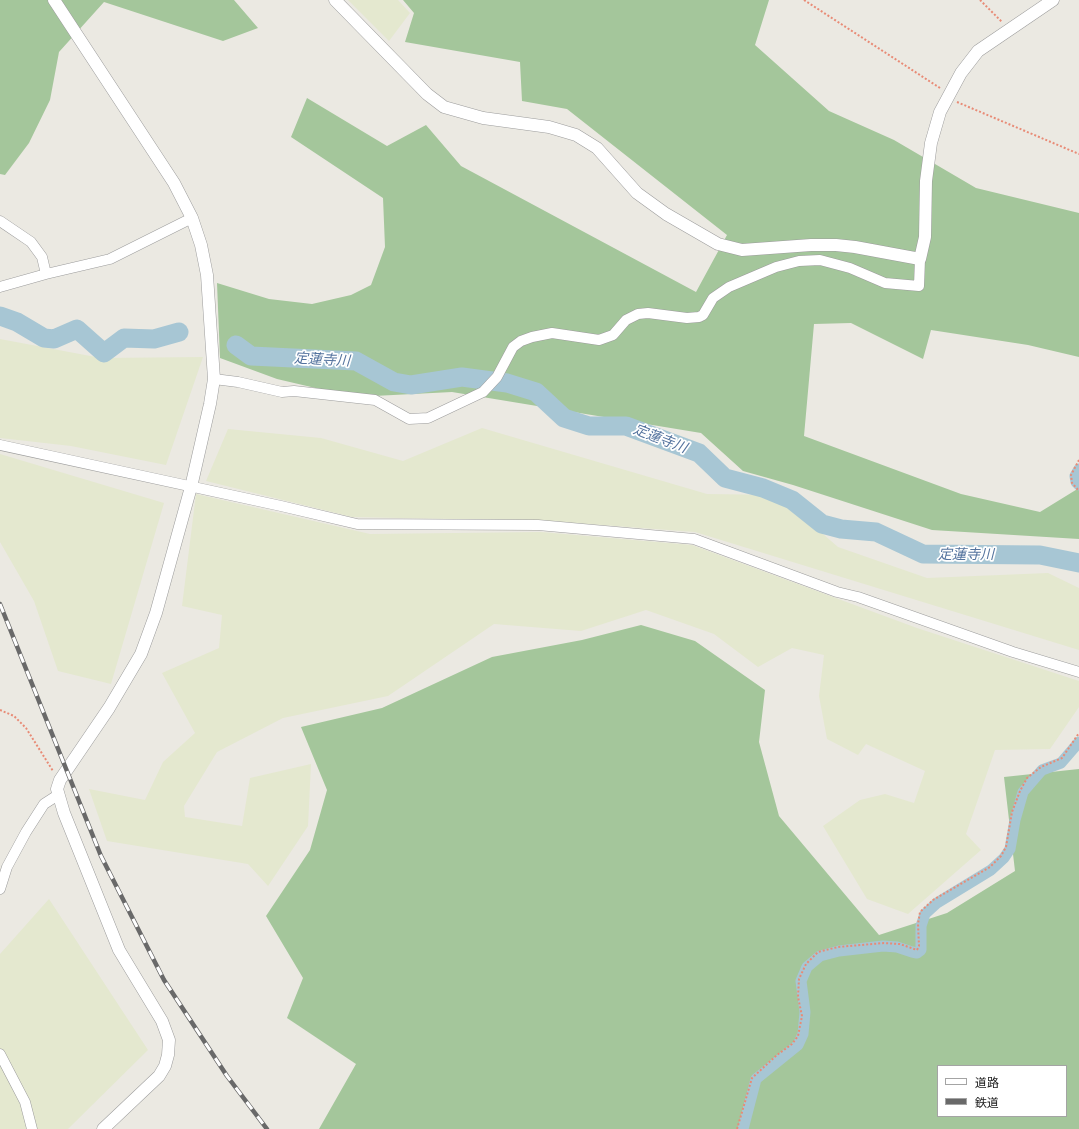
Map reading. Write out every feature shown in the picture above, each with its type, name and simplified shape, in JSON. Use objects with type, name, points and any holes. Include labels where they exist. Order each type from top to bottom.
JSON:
[{"type":"street","points":[[54,0],[171,177],[192,218],[207,276],[214,379],[192,487],[156,613],[141,654],[105,714],[60,780],[57,789],[120,950],[162,1022],[168,1040],[168,1055],[165,1066],[159,1076],[103,1129]]},
{"type":"street","points":[[335,0],[427,94],[444,107],[483,118],[549,127],[576,135],[597,148],[636,193],[666,214],[718,244],[742,250],[812,245],[836,245],[855,247],[920,260]]},
{"type":"street","points":[[214,379],[238,382],[282,392],[294,390],[376,400],[409,418],[428,418],[483,392],[497,377],[513,348],[521,341],[552,333],[598,340],[613,335],[626,320],[638,314],[648,313],[687,318],[699,317],[703,315],[717,295],[728,286],[776,267],[799,261],[820,260],[850,268],[886,283],[919,286],[920,260],[925,237],[926,180],[931,144],[940,112],[969,61],[978,52],[1053,0]]},
{"type":"street","points":[[0,287],[46,274],[110,259],[192,218]]},
{"type":"street","points":[[0,221],[31,242],[42,257],[46,274]]},
{"type":"street","points":[[0,445],[357,524],[538,525],[694,539],[837,592],[858,597],[1013,652],[1079,672]]},
{"type":"street","points":[[0,890],[7,867],[26,832],[44,804],[58,794]]},
{"type":"street","points":[[0,1054],[25,1102],[32,1129]]},
{"type":"path","points":[[804,0],[949,96],[1079,154]]},
{"type":"path","points":[[980,0],[1010,29]]},
{"type":"path","points":[[1079,460],[1071,475],[1072,483],[1079,491]]},
{"type":"path","points":[[0,710],[14,716],[26,728],[50,768],[60,780]]},
{"type":"path","points":[[737,1129],[752,1078],[777,1055],[792,1044],[798,1036],[802,1016],[798,997],[798,979],[806,964],[818,952],[838,947],[884,943],[900,944],[917,950],[919,946],[918,924],[920,912],[933,900],[990,867],[1001,856],[1006,847],[1012,812],[1024,784],[1028,778],[1041,767],[1062,758],[1079,733]]},
{"type":"green space","points":[[0,0],[234,0],[258,28],[223,41],[104,2],[59,52],[50,100],[29,143],[5,175],[0,174]]},
{"type":"green space","points":[[348,0],[398,0],[410,13],[389,41]]},
{"type":"green space","points":[[403,0],[769,0],[755,45],[829,111],[894,140],[976,188],[1079,213],[1079,357],[1028,345],[931,330],[923,359],[851,323],[814,324],[804,436],[961,494],[1040,512],[1079,488],[1079,539],[932,530],[793,485],[743,471],[701,433],[452,392],[354,397],[277,379],[220,358],[217,283],[269,299],[312,304],[351,295],[371,285],[385,247],[383,198],[291,137],[307,98],[387,146],[426,125],[461,166],[696,292],[727,235],[567,109],[522,101],[520,62],[405,42],[414,13]]},
{"type":"green space","points":[[0,339],[101,358],[203,357],[166,465],[71,446],[0,438]]},
{"type":"green space","points":[[482,428],[707,494],[778,495],[838,547],[927,578],[1048,573],[1079,588],[1079,650],[695,532],[548,521],[352,517],[206,481],[228,429],[321,438],[403,461]]},
{"type":"green space","points":[[0,454],[164,503],[111,684],[58,671],[34,601],[0,542]]},
{"type":"green space","points":[[196,494],[370,534],[541,532],[692,545],[917,628],[1079,681],[1079,707],[1050,749],[995,750],[966,834],[981,850],[908,914],[867,899],[823,826],[860,800],[885,794],[914,803],[925,771],[866,744],[858,755],[827,739],[819,696],[824,655],[792,648],[758,667],[714,634],[646,610],[581,631],[494,624],[388,696],[283,718],[217,752],[184,806],[185,817],[242,826],[250,778],[311,764],[308,826],[268,886],[248,864],[107,841],[89,789],[145,800],[163,762],[195,733],[162,673],[219,648],[222,615],[182,606]]},
{"type":"green space","points":[[641,625],[695,641],[765,690],[759,742],[779,816],[879,935],[947,913],[1015,871],[1004,777],[1079,769],[1079,1129],[319,1129],[356,1064],[287,1018],[303,978],[266,916],[310,850],[327,790],[301,727],[382,708],[492,657],[582,640]]},
{"type":"green space","points":[[49,899],[148,1050],[68,1129],[0,1129],[0,954]]},
{"type":"waterway","name":"定蓮寺川","points":[[0,316],[17,322],[44,338],[54,339],[77,329],[104,353],[124,338],[154,339],[179,332]]},
{"type":"waterway","name":"定蓮寺川","points":[[236,345],[251,356],[356,361],[394,382],[411,385],[462,377],[507,383],[536,392],[564,418],[589,426],[626,426],[699,453],[725,478],[763,488],[792,500],[822,524],[841,529],[876,532],[923,554],[1040,555],[1079,563]]},
{"type":"waterway","points":[[1079,469],[1075,476],[1076,482],[1079,485]]},
{"type":"waterway","points":[[743,1129],[756,1079],[798,1045],[803,1034],[805,1012],[801,981],[807,967],[820,956],[839,951],[883,946],[897,947],[917,953],[921,950],[921,926],[925,914],[937,903],[991,870],[1004,858],[1010,849],[1015,820],[1023,792],[1042,770],[1061,763],[1079,742]]},
{"type":"railway","points":[[0,604],[101,856],[164,980],[227,1076],[267,1129]]}]
